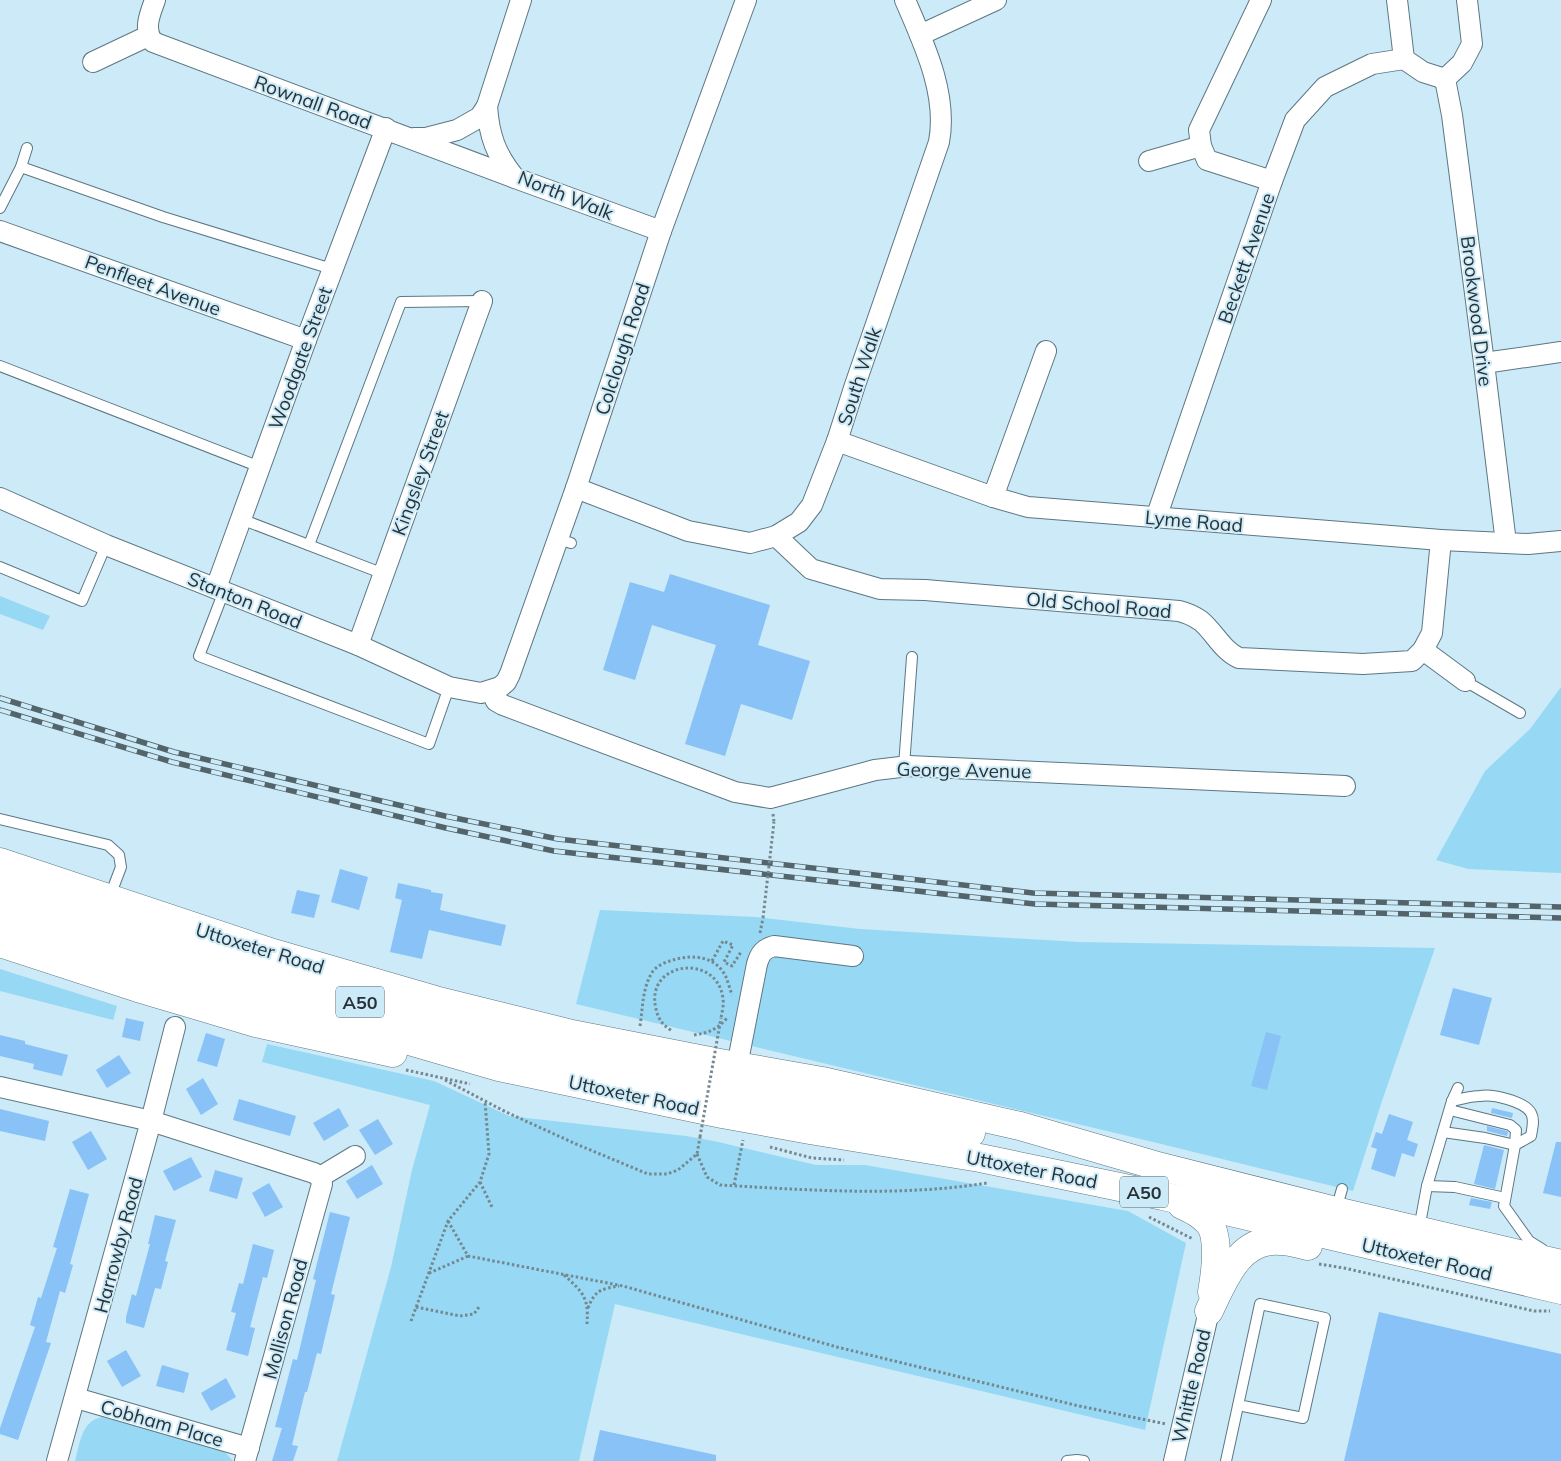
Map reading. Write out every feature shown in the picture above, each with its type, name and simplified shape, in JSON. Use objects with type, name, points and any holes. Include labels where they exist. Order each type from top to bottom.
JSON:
[{"type":"highway","name":"Uttoxeter Road","points":[[0,862],[108,900],[372,983],[572,1034],[822,1081],[1020,1126],[1154,1165],[1339,1200],[1419,1230],[1561,1264]]},
{"type":"highway","name":"A50","points":[[0,888],[287,982],[510,1046],[726,1090],[1154,1165]]},
{"type":"highway","name":"A50","points":[[0,916],[196,979],[499,1067]]},
{"type":"highway","points":[[0,943],[138,988],[256,1023],[358,1046],[444,1062],[499,1067]]},
{"type":"highway","name":"Uttoxeter Road","points":[[499,1067],[732,1116],[980,1158],[1163,1196],[1561,1290]]},
{"type":"highway","points":[[1163,1196],[1196,1212],[1210,1223],[1214,1234],[1216,1266],[1209,1311]]},
{"type":"highway","points":[[1209,1311],[1227,1273],[1243,1253],[1259,1244],[1280,1240],[1371,1260],[1533,1284]]},
{"type":"street","points":[[93,62],[148,36],[148,21],[155,0]]},
{"type":"street","name":"North Walk","points":[[410,138],[426,138],[457,130],[480,117],[487,106],[520,0]]},
{"type":"street","name":"Colclough Road","points":[[491,691],[506,682],[510,674],[564,541],[576,488],[661,231],[746,0]]},
{"type":"street","name":"South Walk","points":[[576,488],[688,531],[750,543],[776,536],[799,522],[812,505],[838,441],[855,385],[939,142],[942,125],[938,90],[920,35],[905,0]]},
{"type":"street","points":[[920,35],[996,0]]},
{"type":"street","points":[[1261,0],[1199,130],[1201,146],[1207,160],[1272,181]]},
{"type":"street","points":[[1397,0],[1404,59],[1423,72],[1445,79],[1462,63],[1472,44],[1467,0]]},
{"type":"street","name":"Rownall Road","points":[[148,36],[153,42],[515,178]]},
{"type":"street","name":"Beckett Avenue","points":[[1156,518],[1272,181],[1295,120],[1325,87],[1372,64],[1404,59]]},
{"type":"street","name":"Brookwood Drive","points":[[1445,79],[1452,115],[1506,544]]},
{"type":"street","name":"North Walk","points":[[487,106],[490,132],[504,164],[515,178],[661,231]]},
{"type":"street","name":"Woodgate Street","points":[[220,590],[241,519],[386,128]]},
{"type":"street","points":[[1149,161],[1201,146]]},
{"type":"street","name":"Penfleet Avenue","points":[[0,230],[306,340]]},
{"type":"street","name":"Kingsley Street","points":[[358,645],[482,301]]},
{"type":"street","points":[[993,497],[1046,351]]},
{"type":"street","points":[[1484,363],[1561,352]]},
{"type":"street","name":"Lyme Road","points":[[838,441],[993,497],[1028,507],[1441,540],[1506,544],[1561,541]]},
{"type":"street","name":"Stanton Road","points":[[0,498],[106,545],[358,645],[449,687],[481,693],[491,691]]},
{"type":"street","name":"Old School Road","points":[[776,536],[811,569],[880,589],[924,590],[1179,611],[1192,615],[1202,622],[1229,653],[1239,658],[1363,664],[1412,661],[1424,650]]},
{"type":"street","points":[[1441,540],[1432,633],[1424,650],[1465,681]]},
{"type":"street","name":"George Avenue","points":[[491,691],[496,701],[503,706],[750,796],[770,798],[875,770],[904,766],[1345,786]]},
{"type":"street","points":[[748,1068],[757,964],[760,954],[766,948],[774,946],[853,956]]},
{"type":"street","name":"Harrowby Road","points":[[57,1461],[76,1398],[175,1027]]},
{"type":"street","points":[[0,1087],[151,1121],[314,1173],[320,1177],[355,1156]]},
{"type":"street","name":"Mollison Road","points":[[247,1454],[322,1184],[320,1177]]},
{"type":"street","name":"Whittle Road","points":[[1174,1461],[1209,1311]]},
{"type":"street","name":"Cobham Place","points":[[76,1398],[247,1454]]},
{"type":"lane","points":[[0,208],[27,148]]},
{"type":"lane","points":[[20,167],[163,217],[332,270]]},
{"type":"lane","points":[[309,545],[401,302],[482,301]]},
{"type":"lane","points":[[0,366],[260,467]]},
{"type":"lane","points":[[241,519],[384,574]]},
{"type":"lane","points":[[0,567],[82,601],[106,545]]},
{"type":"lane","points":[[220,590],[199,656],[429,744],[449,687]]},
{"type":"lane","points":[[904,766],[912,657]]},
{"type":"lane","points":[[1465,681],[1520,713]]},
{"type":"lane","points":[[0,819],[108,845],[120,855],[121,866],[108,900]]},
{"type":"lane","points":[[1419,1230],[1427,1186],[1458,1088]]},
{"type":"lane","points":[[1443,1132],[1486,1138],[1516,1145],[1531,1136],[1534,1124],[1532,1113],[1524,1106],[1502,1097],[1481,1095],[1451,1106]]},
{"type":"lane","points":[[1451,1106],[1510,1124],[1516,1130],[1516,1145],[1504,1206],[1529,1242],[1561,1258]]},
{"type":"lane","points":[[1427,1186],[1455,1187],[1505,1198]]},
{"type":"lane","points":[[1226,1461],[1238,1405],[1260,1304],[1325,1318],[1303,1418],[1238,1405]]},
{"type":"lane","points":[[1067,1461],[1084,1461]]},
{"type":"path","points":[[763,918],[774,822]]},
{"type":"path","points":[[712,960],[723,941],[733,945],[724,962],[732,966],[740,952]]},
{"type":"path","points":[[635,1046],[644,990],[654,971],[668,961],[690,956],[712,960],[725,975],[732,996],[732,1002]]},
{"type":"path","points":[[676,1032],[664,1026],[658,1016],[654,996],[662,978],[671,971],[692,968],[713,977],[720,988],[723,1000],[697,1154],[707,1177],[720,1185],[865,1192],[960,1187],[995,1181]]},
{"type":"path","points":[[685,1034],[694,1035],[717,1028],[729,1014]]},
{"type":"path","points":[[440,1078],[506,1112],[648,1174],[666,1174],[678,1170],[697,1154]]},
{"type":"path","points":[[411,1321],[448,1220],[480,1182],[489,1154],[485,1100]]},
{"type":"path","points":[[734,1186],[743,1137]]},
{"type":"path","points":[[480,1182],[492,1207]]},
{"type":"path","points":[[448,1220],[468,1256]]},
{"type":"path","points":[[429,1273],[468,1256],[623,1286],[837,1347],[1079,1406],[1181,1427]]},
{"type":"path","points":[[564,1275],[581,1291],[588,1308]]},
{"type":"path","points":[[587,1324],[588,1308],[592,1297],[601,1290],[623,1286]]},
{"type":"path","points":[[416,1307],[460,1316],[474,1314],[479,1307]]},
{"type":"shaded area","points":[[0,596],[50,616],[43,630],[0,614]]},
{"type":"shaded area","points":[[1561,687],[1561,873],[1468,869],[1436,860],[1485,771],[1530,729]]},
{"type":"shaded area","points":[[600,910],[756,917],[860,929],[1079,942],[1435,948],[1353,1191],[576,1004]]},
{"type":"shaded area","points":[[0,969],[117,1006],[113,1020],[0,991]]},
{"type":"shaded area","points":[[267,1044],[434,1081],[509,1116],[686,1136],[816,1165],[865,1165],[1128,1211],[1186,1243],[1145,1430],[615,1304],[579,1461],[337,1461],[391,1267],[412,1170],[430,1105],[262,1062]]},
{"type":"shaded area","points":[[102,1417],[223,1450],[233,1461],[75,1461],[82,1434],[90,1423]]},
{"type":"building","points":[[670,574],[770,605],[758,645],[810,661],[792,720],[741,704],[725,756],[685,744],[716,645],[652,625],[635,680],[603,670],[630,582],[664,592]]},
{"type":"building","points":[[340,869],[368,877],[359,910],[331,902]]},
{"type":"building","points":[[398,883],[443,894],[440,910],[506,925],[501,946],[429,930],[422,959],[390,952],[402,900],[395,898]]},
{"type":"building","points":[[297,890],[320,895],[314,918],[291,913]]},
{"type":"building","points":[[1453,988],[1492,998],[1479,1045],[1440,1035]]},
{"type":"building","points":[[126,1018],[144,1022],[140,1041],[122,1037]]},
{"type":"building","points":[[1266,1032],[1281,1036],[1267,1090],[1251,1086]]},
{"type":"building","points":[[206,1033],[225,1039],[217,1067],[197,1061]]},
{"type":"building","points":[[0,1035],[25,1041],[25,1044],[68,1055],[62,1076],[33,1069],[34,1064],[0,1056]]},
{"type":"building","points":[[119,1055],[131,1073],[107,1088],[96,1070]]},
{"type":"building","points":[[203,1078],[218,1104],[201,1115],[186,1089]]},
{"type":"building","points":[[239,1099],[296,1116],[290,1136],[233,1120]]},
{"type":"building","points":[[339,1108],[349,1126],[324,1141],[313,1123]]},
{"type":"building","points":[[1492,1108],[1513,1113],[1512,1118],[1491,1113]]},
{"type":"building","points":[[0,1109],[49,1121],[45,1141],[0,1131]]},
{"type":"building","points":[[1389,1114],[1413,1122],[1407,1140],[1418,1144],[1414,1157],[1402,1153],[1395,1177],[1371,1169],[1377,1149],[1371,1147],[1376,1132],[1382,1134]]},
{"type":"building","points":[[378,1119],[393,1144],[375,1155],[359,1130]]},
{"type":"building","points":[[1487,1126],[1507,1131],[1507,1136],[1487,1131]]},
{"type":"building","points":[[91,1131],[107,1159],[88,1170],[72,1142]]},
{"type":"building","points":[[1556,1142],[1561,1142],[1561,1197],[1543,1193]]},
{"type":"building","points":[[1484,1145],[1504,1150],[1495,1189],[1474,1184]]},
{"type":"building","points":[[191,1157],[202,1177],[174,1191],[163,1171]]},
{"type":"building","points":[[372,1165],[383,1184],[357,1199],[346,1181]]},
{"type":"building","points":[[215,1170],[243,1178],[237,1199],[209,1191]]},
{"type":"building","points":[[269,1183],[283,1207],[265,1217],[252,1193]]},
{"type":"building","points":[[70,1189],[89,1194],[70,1264],[73,1265],[65,1293],[60,1291],[46,1342],[51,1343],[18,1440],[0,1434],[0,1428],[35,1327],[30,1325],[38,1297],[41,1298],[57,1248],[53,1247]]},
{"type":"building","points":[[1471,1198],[1492,1202],[1490,1209],[1469,1205]]},
{"type":"building","points":[[330,1212],[350,1217],[331,1294],[335,1295],[321,1354],[317,1353],[307,1392],[305,1392],[292,1445],[298,1446],[293,1461],[272,1461],[282,1428],[275,1427],[293,1359],[297,1360],[316,1280],[313,1279]]},
{"type":"building","points":[[155,1215],[176,1220],[165,1261],[168,1262],[161,1289],[155,1288],[144,1328],[126,1323],[126,1317],[132,1294],[136,1296],[150,1244],[148,1244]]},
{"type":"building","points":[[253,1244],[274,1250],[267,1278],[263,1277],[250,1327],[255,1328],[248,1356],[226,1350],[236,1313],[231,1312],[239,1283],[243,1284]]},
{"type":"building","points":[[1379,1312],[1561,1354],[1561,1461],[1344,1461]]},
{"type":"building","points":[[126,1350],[141,1376],[122,1387],[107,1361]]},
{"type":"building","points":[[162,1365],[189,1373],[184,1393],[156,1386]]},
{"type":"building","points":[[226,1378],[236,1397],[211,1411],[201,1393]]},
{"type":"building","points":[[600,1430],[716,1455],[716,1461],[593,1461]]},
{"type":"railway","points":[[0,698],[174,752],[445,816],[558,839],[1033,893],[1561,907]]},
{"type":"railway","points":[[0,710],[172,762],[446,828],[554,851],[1035,904],[1561,918]]}]
